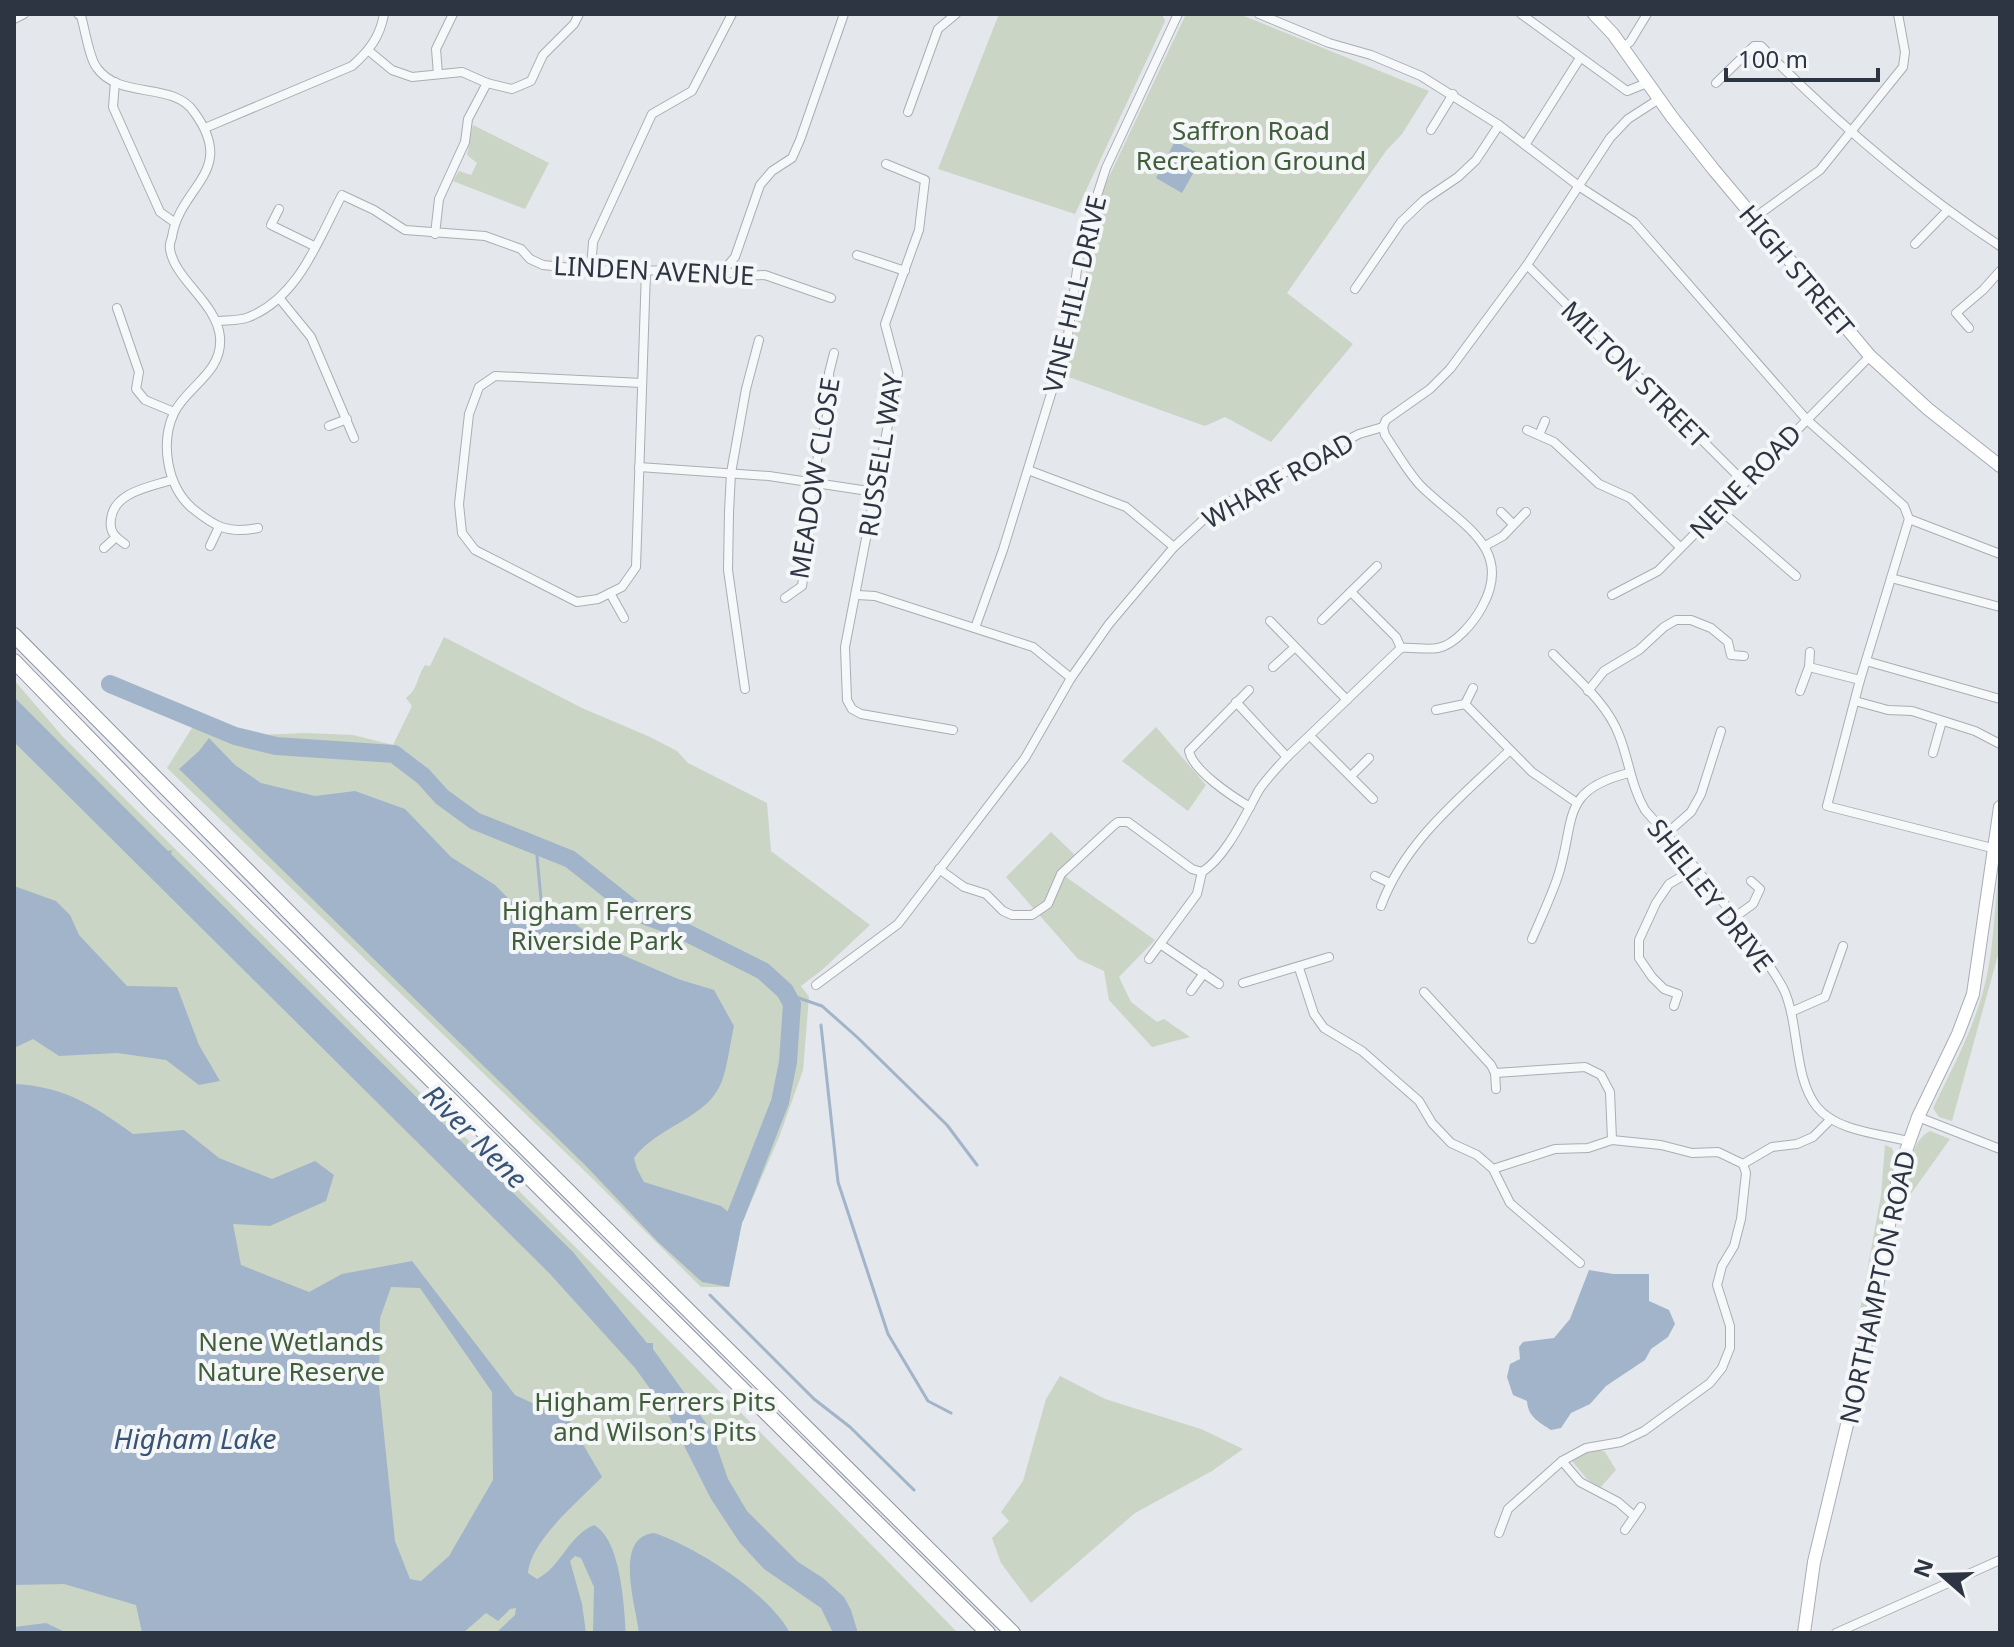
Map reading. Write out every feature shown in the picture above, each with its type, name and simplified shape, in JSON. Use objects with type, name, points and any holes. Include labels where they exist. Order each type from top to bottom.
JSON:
[{"type":"highway","points":[[14,635],[1013,1633]]},
{"type":"highway","points":[[14,661],[154,805],[988,1633]]},
{"type":"main road","name":"HIGH STREET","points":[[1594,14],[1623,47],[1659,99],[1754,218],[1870,356],[1928,409],[2000,466]]},
{"type":"main road","name":"NORTHAMPTON ROAD","points":[[1804,1633],[1814,1562],[1863,1358],[1900,1168],[1918,1117],[1958,1034],[1973,994],[2000,807]]},
{"type":"street","points":[[14,19],[24,14]]},
{"type":"street","points":[[78,14],[96,68],[128,88],[175,98],[192,108],[205,128],[210,147],[209,171],[196,191],[184,202],[174,222],[170,249],[182,273],[218,321],[221,342],[216,362],[174,412],[168,461],[171,480],[187,503],[219,527],[239,532],[258,528]]},
{"type":"street","points":[[205,128],[352,66],[369,51],[379,34],[384,14]]},
{"type":"street","points":[[438,74],[436,49],[453,14]]},
{"type":"street","points":[[369,51],[392,70],[412,77],[462,72],[512,89],[531,81],[543,55],[574,24],[579,14]]},
{"type":"street","points":[[591,270],[593,242],[652,114],[692,91],[732,14]]},
{"type":"street","points":[[723,271],[735,257],[760,185],[772,171],[792,158],[844,14]]},
{"type":"street","points":[[908,112],[938,29],[956,14]]},
{"type":"street","name":"VINE HILL DRIVE","points":[[975,628],[1067,342],[1080,248],[1099,187],[1178,14]]},
{"type":"street","points":[[1259,14],[1329,43],[1411,71],[1453,94],[1580,187],[1634,222],[1806,419],[1904,506],[1909,519],[1860,680],[1827,806],[1992,848]]},
{"type":"street","points":[[1521,14],[1627,91],[1647,83]]},
{"type":"street","points":[[1623,47],[1630,42],[1647,14]]},
{"type":"street","points":[[1754,218],[1820,170],[1903,67],[1905,52],[1898,14]]},
{"type":"street","points":[[1716,83],[1754,46],[1761,46],[1851,133],[1947,211],[2000,246]]},
{"type":"street","points":[[1525,145],[1580,58]]},
{"type":"street","points":[[115,82],[113,107],[160,212],[174,222]]},
{"type":"street","points":[[435,234],[439,199],[465,142],[468,119],[487,83]]},
{"type":"street","points":[[1431,130],[1453,94]]},
{"type":"street","name":"WHARF ROAD","points":[[816,985],[898,924],[1025,758],[1071,678],[1109,624],[1174,547],[1215,509],[1359,434],[1383,427],[1386,420],[1430,389],[1450,369],[1527,265],[1619,128],[1659,99]]},
{"type":"street","points":[[1355,289],[1401,222],[1476,160],[1499,125]]},
{"type":"street","name":"RUSSELL WAY","points":[[886,164],[925,180],[919,230],[885,324],[898,373],[845,647],[847,700],[852,709],[861,714],[953,730]]},
{"type":"street","name":"LINDEN AVENUE","points":[[218,321],[247,318],[280,299],[299,275],[342,195],[374,210],[405,230],[485,236],[521,249],[530,259],[543,265],[591,270],[723,271],[742,276],[765,275],[831,298]]},
{"type":"street","points":[[279,209],[271,225],[314,246]]},
{"type":"street","points":[[1915,244],[1947,211]]},
{"type":"street","points":[[857,255],[905,271]]},
{"type":"street","name":"MILTON STREET","points":[[1527,265],[1744,482]]},
{"type":"street","points":[[642,383],[495,376],[479,387],[469,414],[459,504],[462,533],[475,550],[577,602],[598,599],[622,587],[636,567],[646,271]]},
{"type":"street","points":[[1969,328],[1956,313],[2000,271]]},
{"type":"street","points":[[280,299],[311,337],[354,438]]},
{"type":"street","points":[[117,308],[139,372],[136,389],[145,400],[174,412]]},
{"type":"street","points":[[745,689],[728,570],[731,473],[746,389],[759,340]]},
{"type":"street","name":"MEADOW CLOSE","points":[[785,598],[802,586],[812,483],[830,402],[829,373],[834,353]]},
{"type":"street","name":"NENE ROAD","points":[[1612,595],[1658,571],[1870,356]]},
{"type":"street","points":[[329,426],[347,419]]},
{"type":"street","points":[[1539,435],[1545,421]]},
{"type":"street","points":[[1149,959],[1197,894],[1202,872],[1214,861],[1269,775],[1401,648],[1444,646],[1477,616],[1488,596],[1491,563],[1485,546],[1474,531],[1419,484],[1385,435],[1383,427]]},
{"type":"street","points":[[1527,430],[1554,442],[1599,484],[1630,498],[1680,547]]},
{"type":"street","points":[[639,467],[731,473],[875,492]]},
{"type":"street","points":[[1028,470],[1126,507],[1174,547]]},
{"type":"street","points":[[125,544],[110,528],[112,511],[124,497],[171,480]]},
{"type":"street","points":[[1719,509],[1796,576]]},
{"type":"street","points":[[1501,512],[1513,524]]},
{"type":"street","points":[[1485,546],[1503,536],[1526,512]]},
{"type":"street","points":[[1909,519],[2000,554]]},
{"type":"street","points":[[210,546],[219,527]]},
{"type":"street","points":[[104,548],[116,537]]},
{"type":"street","points":[[1322,620],[1377,566]]},
{"type":"street","points":[[1891,578],[2000,607]]},
{"type":"street","points":[[1351,592],[1396,637],[1401,648]]},
{"type":"street","points":[[610,593],[624,618]]},
{"type":"street","points":[[857,595],[875,596],[1033,647],[1071,678]]},
{"type":"street","points":[[1488,596],[1499,601]]},
{"type":"street","points":[[1588,691],[1604,671],[1639,650],[1676,620],[1691,620],[1711,628],[1728,642],[1731,655],[1744,656]]},
{"type":"street","points":[[1270,621],[1347,700]]},
{"type":"street","points":[[1273,667],[1294,648]]},
{"type":"street","points":[[1800,691],[1809,667],[1810,652]]},
{"type":"street","name":"SHELLEY DRIVE","points":[[1553,654],[1615,725],[1636,795],[1645,810],[1735,917],[1784,990],[1806,1087],[1817,1107],[1831,1119]]},
{"type":"street","points":[[1866,661],[2000,699]]},
{"type":"street","points":[[1809,667],[1860,680]]},
{"type":"street","points":[[1465,704],[1473,688]]},
{"type":"street","points":[[1249,690],[1192,746],[1189,756],[1216,783],[1250,807]]},
{"type":"street","points":[[1855,701],[1888,710],[1912,711],[1975,731],[2000,744]]},
{"type":"street","points":[[1236,702],[1287,757]]},
{"type":"street","points":[[1436,710],[1465,704]]},
{"type":"street","points":[[1465,704],[1532,772],[1577,803]]},
{"type":"street","points":[[1933,753],[1942,721]]},
{"type":"street","points":[[1666,834],[1691,812],[1696,803],[1721,731]]},
{"type":"street","points":[[1310,736],[1373,799]]},
{"type":"street","points":[[1381,906],[1390,883],[1408,855],[1437,820],[1509,751]]},
{"type":"street","points":[[1351,776],[1369,758]]},
{"type":"street","points":[[1532,939],[1559,872],[1569,819],[1577,803],[1588,790],[1602,781],[1629,773]]},
{"type":"street","points":[[939,869],[964,887],[986,894],[1003,911],[1012,915],[1032,915],[1048,904],[1061,874],[1114,825],[1123,821],[1192,869],[1202,872]]},
{"type":"street","points":[[1674,1006],[1678,994],[1664,989],[1652,977],[1639,958],[1639,940],[1656,903],[1669,884],[1696,868]]},
{"type":"street","points":[[1375,876],[1390,883]]},
{"type":"street","points":[[1735,917],[1753,904],[1760,889],[1751,881]]},
{"type":"street","points":[[1160,944],[1219,984]]},
{"type":"street","points":[[1791,1012],[1825,997],[1843,946]]},
{"type":"street","points":[[1243,983],[1329,957]]},
{"type":"street","points":[[1299,968],[1314,1014],[1324,1028],[1362,1051],[1419,1101],[1432,1123],[1451,1143],[1477,1155],[1493,1169],[1510,1203],[1580,1263]]},
{"type":"street","points":[[1191,991],[1204,973]]},
{"type":"street","points":[[1424,992],[1491,1065],[1496,1089]]},
{"type":"street","points":[[1495,1073],[1585,1067],[1601,1075],[1610,1092],[1612,1140]]},
{"type":"street","points":[[1918,1117],[2000,1149]]},
{"type":"street","points":[[1743,1164],[1772,1147],[1797,1144],[1813,1137],[1831,1119],[1860,1130],[1908,1141]]},
{"type":"street","points":[[1493,1169],[1555,1149],[1588,1148],[1612,1140],[1661,1145],[1692,1153],[1718,1152],[1743,1164],[1746,1173],[1741,1219],[1734,1246],[1722,1266],[1717,1285],[1730,1326],[1730,1348],[1722,1368],[1710,1383],[1644,1431],[1621,1442],[1586,1448],[1562,1461],[1508,1509],[1499,1533]]},
{"type":"street","points":[[1562,1461],[1580,1482],[1618,1502],[1633,1515]]},
{"type":"street","points":[[1625,1530],[1641,1507]]},
{"type":"street","points":[[1836,1633],[2000,1560]]},
{"type":"green space","points":[[999,14],[1162,14],[1165,21],[1075,214],[938,169]]},
{"type":"green space","name":"Saffron Road Recreation Ground","points":[[1186,14],[1239,14],[1429,91],[1402,134],[1386,151],[1287,293],[1353,344],[1271,442],[1225,417],[1205,426],[1066,376],[1100,196]]},
{"type":"green space","points":[[473,125],[549,163],[525,209],[453,181],[459,171],[471,175],[477,163],[467,155]]},
{"type":"green space","name":"Higham Ferrers Riverside Park","points":[[444,637],[582,708],[650,737],[677,751],[688,763],[767,803],[771,851],[870,925],[801,986],[809,997],[803,1070],[780,1135],[742,1223],[729,1287],[701,1287],[167,768],[197,720],[235,736],[304,733],[353,735],[393,745],[412,706],[406,698],[425,665],[430,666]]},
{"type":"green space","name":"Nene Wetlands Nature Reserve","points":[[14,680],[63,737],[958,1633],[14,1633]]},
{"type":"green space","points":[[1156,727],[1206,785],[1188,811],[1122,761]]},
{"type":"green space","points":[[1051,832],[1074,854],[1066,877],[1155,940],[1119,977],[1131,1002],[1157,1022],[1164,1019],[1190,1037],[1152,1047],[1109,1000],[1104,971],[1078,959],[1006,877]]},
{"type":"green space","points":[[2000,860],[2000,948],[1952,1121],[1939,1117],[1933,1108],[1966,1038],[1982,995],[1992,945]]},
{"type":"green space","points":[[1930,1131],[1950,1139],[1905,1202],[1913,1152]]},
{"type":"green space","points":[[1885,1145],[1892,1148],[1896,1161],[1866,1318],[1859,1316],[1881,1195]]},
{"type":"green space","points":[[1060,1376],[1105,1399],[1201,1429],[1243,1449],[1212,1471],[1135,1513],[1031,1603],[1001,1563],[992,1538],[1009,1521],[1001,1512],[1023,1481],[1046,1399]]},
{"type":"green space","points":[[1597,1449],[1605,1452],[1616,1470],[1600,1488],[1587,1479],[1572,1461],[1585,1451]]},
{"type":"water","points":[[1175,141],[1203,156],[1182,193],[1156,178]]},
{"type":"water","points":[[14,697],[168,851],[172,850],[171,854],[573,1252],[647,1343],[653,1343],[653,1349],[711,1430],[728,1479],[747,1511],[798,1562],[823,1578],[844,1597],[858,1633],[833,1633],[821,1608],[764,1569],[740,1543],[711,1499],[667,1412],[635,1368],[550,1274],[14,742]]},
{"type":"water","points":[[209,738],[235,765],[261,783],[315,796],[355,791],[405,809],[451,857],[495,885],[531,921],[543,921],[553,908],[611,950],[678,979],[714,990],[734,1026],[722,1081],[706,1104],[656,1137],[634,1158],[644,1182],[721,1206],[742,1223],[729,1287],[702,1282],[658,1242],[586,1166],[179,769]]},
{"type":"water","points":[[14,886],[56,901],[70,915],[79,935],[127,986],[177,987],[199,1045],[220,1081],[199,1085],[166,1060],[117,1053],[59,1056],[33,1039],[14,1048]]},
{"type":"water","name":"Higham Lake","points":[[14,1084],[48,1089],[78,1099],[133,1134],[184,1130],[219,1158],[272,1179],[315,1161],[334,1175],[326,1201],[270,1226],[233,1224],[241,1265],[309,1292],[342,1274],[412,1261],[515,1395],[569,1420],[602,1477],[546,1535],[537,1548],[528,1573],[537,1579],[546,1573],[578,1536],[594,1525],[610,1544],[615,1558],[626,1633],[593,1633],[594,1587],[581,1558],[575,1556],[570,1561],[586,1633],[496,1633],[515,1615],[516,1608],[510,1609],[498,1621],[486,1613],[463,1633],[142,1633],[136,1605],[64,1584],[14,1585]],"holes":[[[391,1287],[420,1288],[492,1392],[493,1480],[449,1556],[421,1581],[410,1579],[395,1541],[379,1386],[380,1318]]]},
{"type":"water","points":[[1589,1270],[1649,1274],[1649,1301],[1669,1310],[1675,1324],[1668,1337],[1651,1349],[1645,1360],[1606,1386],[1590,1404],[1571,1413],[1561,1428],[1551,1430],[1532,1415],[1527,1401],[1513,1395],[1507,1377],[1510,1364],[1520,1359],[1519,1347],[1523,1342],[1554,1338],[1570,1319]]},
{"type":"water","points":[[654,1533],[690,1549],[730,1573],[766,1603],[790,1633],[639,1633],[630,1559],[641,1537]]},
{"type":"water","points":[[46,1623],[67,1633],[14,1633],[14,1627]]},
{"type":"waterway","points":[[110,684],[235,736],[276,746],[394,754],[423,776],[442,797],[475,821],[570,859],[638,913],[673,926],[763,971],[785,991],[792,1004],[788,1062],[780,1102],[735,1217]]},
{"type":"waterway","points":[[536,845],[543,921]]},
{"type":"waterway","points":[[787,994],[822,1006],[857,1037],[947,1125],[977,1165]]},
{"type":"waterway","points":[[821,1025],[838,1182],[888,1334],[928,1401],[951,1413]]},
{"type":"waterway","points":[[710,1295],[814,1399],[850,1427],[914,1490]]},
{"type":"water label","name":"River Nene","points":[[476,1136]]},
{"type":"park label","name":"Higham Ferrers Pits and Wilson's Pits","points":[[655,1416]]}]
